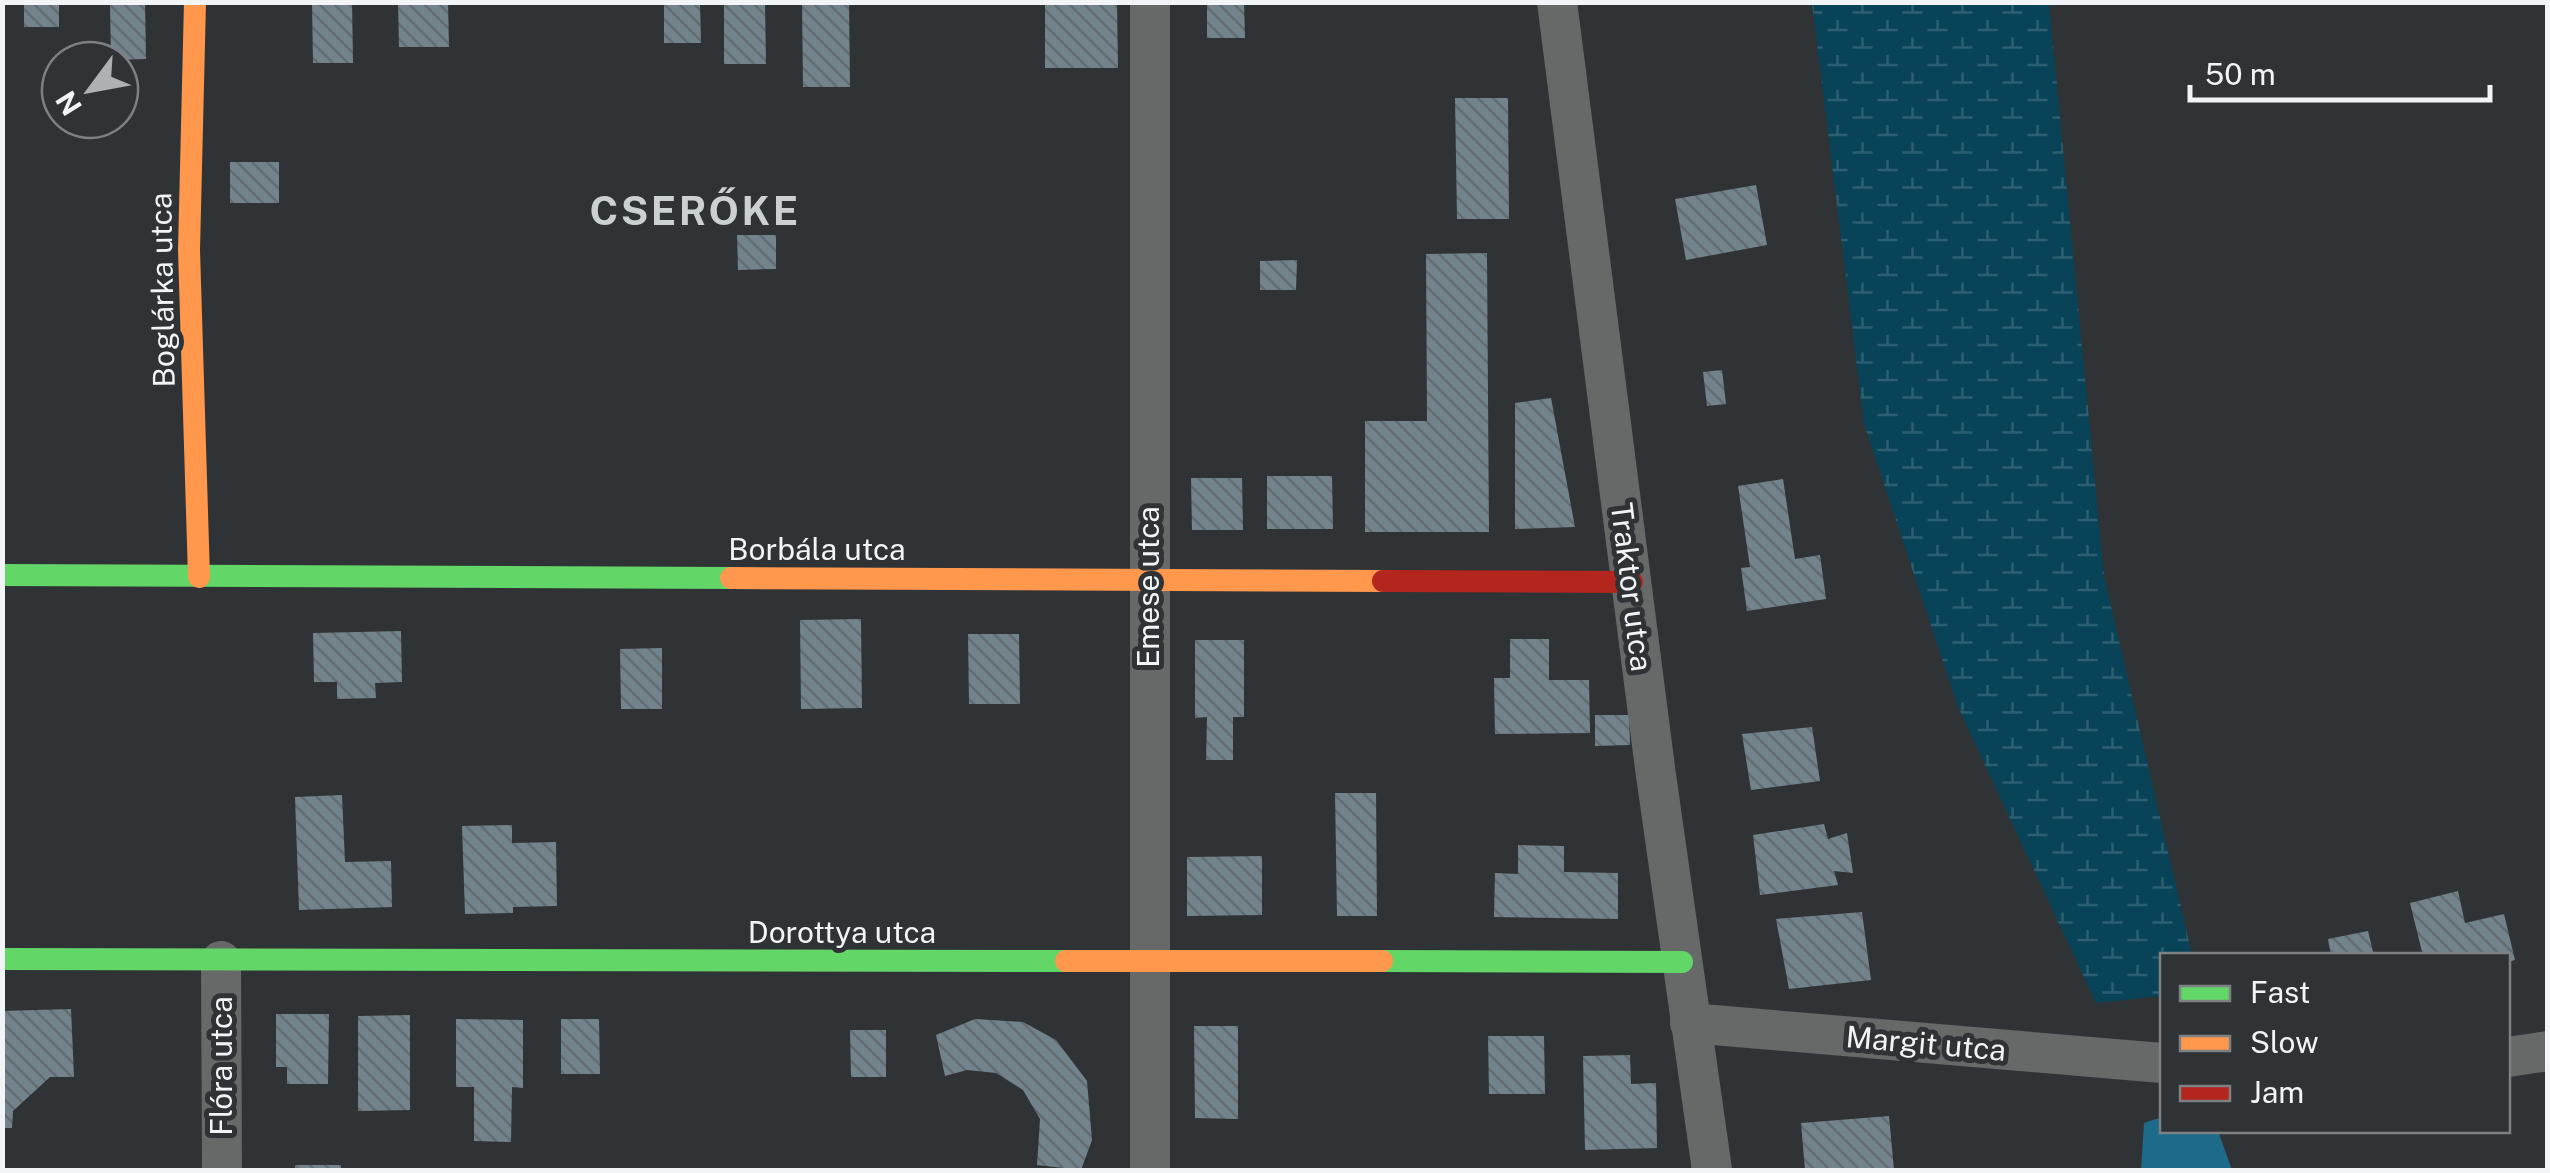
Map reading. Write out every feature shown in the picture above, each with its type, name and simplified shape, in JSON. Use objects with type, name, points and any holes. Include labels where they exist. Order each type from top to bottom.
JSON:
[{"type":"street","name":"Boglárka utca","points":[[195,2],[189,250],[199,577]]},
{"type":"street","name":"Emese utca","points":[[1150,2],[1150,1170]]},
{"type":"street","name":"Traktor utca","points":[[1557,2],[1712,1170]]},
{"type":"street","name":"Borbála utca","points":[[2,576],[1632,582]]},
{"type":"street","name":"Dorottya utca","points":[[2,959],[1682,962]]},
{"type":"street","name":"Flóra utca","points":[[220,961],[222,1170]]},
{"type":"street","name":"Margit utca","points":[[1690,1023],[2160,1063]]},
{"type":"street","points":[[2510,1057],[2548,1052]]},
{"type":"green space","points":[[1812,3],[2049,3],[2104,576],[2192,953],[2160,953],[2160,996],[2096,1003],[1958,707],[1864,424]]},
{"type":"shaded area","points":[[2160,1118],[2160,1133],[2219,1133],[2232,1170],[2141,1170],[2144,1123]]},
{"type":"building","points":[[24,2],[59,2],[59,27],[24,27]]},
{"type":"building","points":[[110,2],[145,2],[146,59],[140,59],[140,40],[111,40]]},
{"type":"building","points":[[312,2],[352,2],[353,63],[313,63]]},
{"type":"building","points":[[398,2],[448,2],[449,47],[399,47]]},
{"type":"building","points":[[664,2],[700,2],[701,43],[664,43]]},
{"type":"building","points":[[724,2],[765,2],[766,64],[724,64]]},
{"type":"building","points":[[802,2],[849,2],[850,87],[803,87]]},
{"type":"building","points":[[1045,2],[1117,2],[1118,68],[1045,68]]},
{"type":"building","points":[[1207,2],[1244,2],[1245,38],[1207,38]]},
{"type":"building","points":[[1455,98],[1508,98],[1509,219],[1457,219]]},
{"type":"building","points":[[230,162],[279,162],[279,203],[230,203]]},
{"type":"building","points":[[1756,185],[1767,245],[1686,260],[1675,199]]},
{"type":"building","points":[[737,235],[776,235],[776,269],[738,270]]},
{"type":"building","points":[[1487,253],[1489,532],[1365,532],[1365,421],[1427,421],[1426,254]]},
{"type":"building","points":[[1297,260],[1296,290],[1260,290],[1260,261]]},
{"type":"building","points":[[1722,370],[1726,404],[1707,406],[1703,372]]},
{"type":"building","points":[[1551,398],[1575,527],[1515,529],[1515,403]]},
{"type":"building","points":[[1267,476],[1332,476],[1333,529],[1267,529]]},
{"type":"building","points":[[1191,478],[1242,478],[1243,530],[1192,530]]},
{"type":"building","points":[[1783,479],[1795,559],[1820,555],[1826,599],[1747,611],[1741,568],[1750,567],[1738,486]]},
{"type":"building","points":[[861,619],[862,708],[801,709],[800,620]]},
{"type":"building","points":[[401,631],[402,682],[375,683],[376,698],[337,699],[337,682],[314,682],[313,633]]},
{"type":"building","points":[[968,634],[1019,634],[1020,704],[969,704]]},
{"type":"building","points":[[1510,639],[1549,639],[1549,680],[1589,680],[1590,733],[1495,734],[1494,678],[1510,678]]},
{"type":"building","points":[[1195,640],[1244,640],[1244,717],[1233,717],[1233,760],[1206,760],[1207,717],[1195,718]]},
{"type":"building","points":[[662,648],[662,709],[621,709],[620,649]]},
{"type":"building","points":[[1595,715],[1629,715],[1630,745],[1595,746]]},
{"type":"building","points":[[1812,727],[1820,781],[1751,790],[1742,734]]},
{"type":"building","points":[[1335,793],[1376,793],[1377,916],[1337,916]]},
{"type":"building","points":[[342,795],[345,862],[391,861],[392,907],[299,910],[295,797]]},
{"type":"building","points":[[1824,824],[1828,839],[1847,833],[1853,873],[1834,871],[1838,885],[1760,895],[1753,835]]},
{"type":"building","points":[[512,825],[512,843],[556,842],[557,906],[513,907],[513,913],[465,914],[462,826]]},
{"type":"building","points":[[1518,845],[1564,846],[1564,872],[1618,873],[1618,919],[1494,917],[1495,873],[1518,874]]},
{"type":"building","points":[[1262,856],[1262,915],[1187,916],[1187,857]]},
{"type":"building","points":[[2458,891],[2465,923],[2504,914],[2515,960],[2510,961],[2510,953],[2422,953],[2410,903]]},
{"type":"building","points":[[1862,912],[1871,980],[1789,989],[1776,919]]},
{"type":"building","points":[[2368,931],[2373,953],[2330,953],[2328,939]]},
{"type":"building","points":[[71,1009],[74,1077],[50,1077],[13,1111],[12,1128],[2,1128],[2,1011]]},
{"type":"building","points":[[276,1014],[329,1014],[328,1084],[287,1084],[287,1067],[276,1067]]},
{"type":"building","points":[[410,1015],[410,1110],[358,1111],[358,1016]]},
{"type":"building","points":[[456,1019],[523,1020],[523,1088],[512,1087],[511,1142],[474,1141],[474,1087],[456,1087]]},
{"type":"building","points":[[561,1019],[599,1019],[600,1074],[561,1074]]},
{"type":"building","points":[[975,1019],[1023,1022],[1056,1040],[1087,1081],[1092,1140],[1081,1170],[1037,1165],[1040,1119],[1023,1090],[996,1073],[967,1070],[945,1076],[936,1035]]},
{"type":"building","points":[[1194,1026],[1238,1026],[1238,1119],[1195,1118]]},
{"type":"building","points":[[850,1030],[886,1030],[886,1077],[851,1077]]},
{"type":"building","points":[[1488,1036],[1544,1036],[1545,1094],[1489,1094]]},
{"type":"building","points":[[1630,1055],[1631,1084],[1656,1083],[1657,1148],[1585,1150],[1583,1056]]},
{"type":"building","points":[[1889,1116],[1894,1170],[1805,1170],[1801,1123]]},
{"type":"building","points":[[295,1165],[341,1165],[341,1170],[295,1170]]},
{"type":"traffic: fast","points":[[2,575],[731,578]]},
{"type":"traffic: fast","points":[[2,959],[1066,961]]},
{"type":"traffic: fast","points":[[1382,961],[1682,962]]},
{"type":"traffic: slow","points":[[195,2],[189,250],[199,577]]},
{"type":"traffic: slow","points":[[731,578],[1383,581]]},
{"type":"traffic: slow","points":[[1066,961],[1382,961]]},
{"type":"traffic: jam","points":[[1383,581],[1632,582]]},
{"type":"district","name":"CSERŐKE","points":[[695,210]]}]
